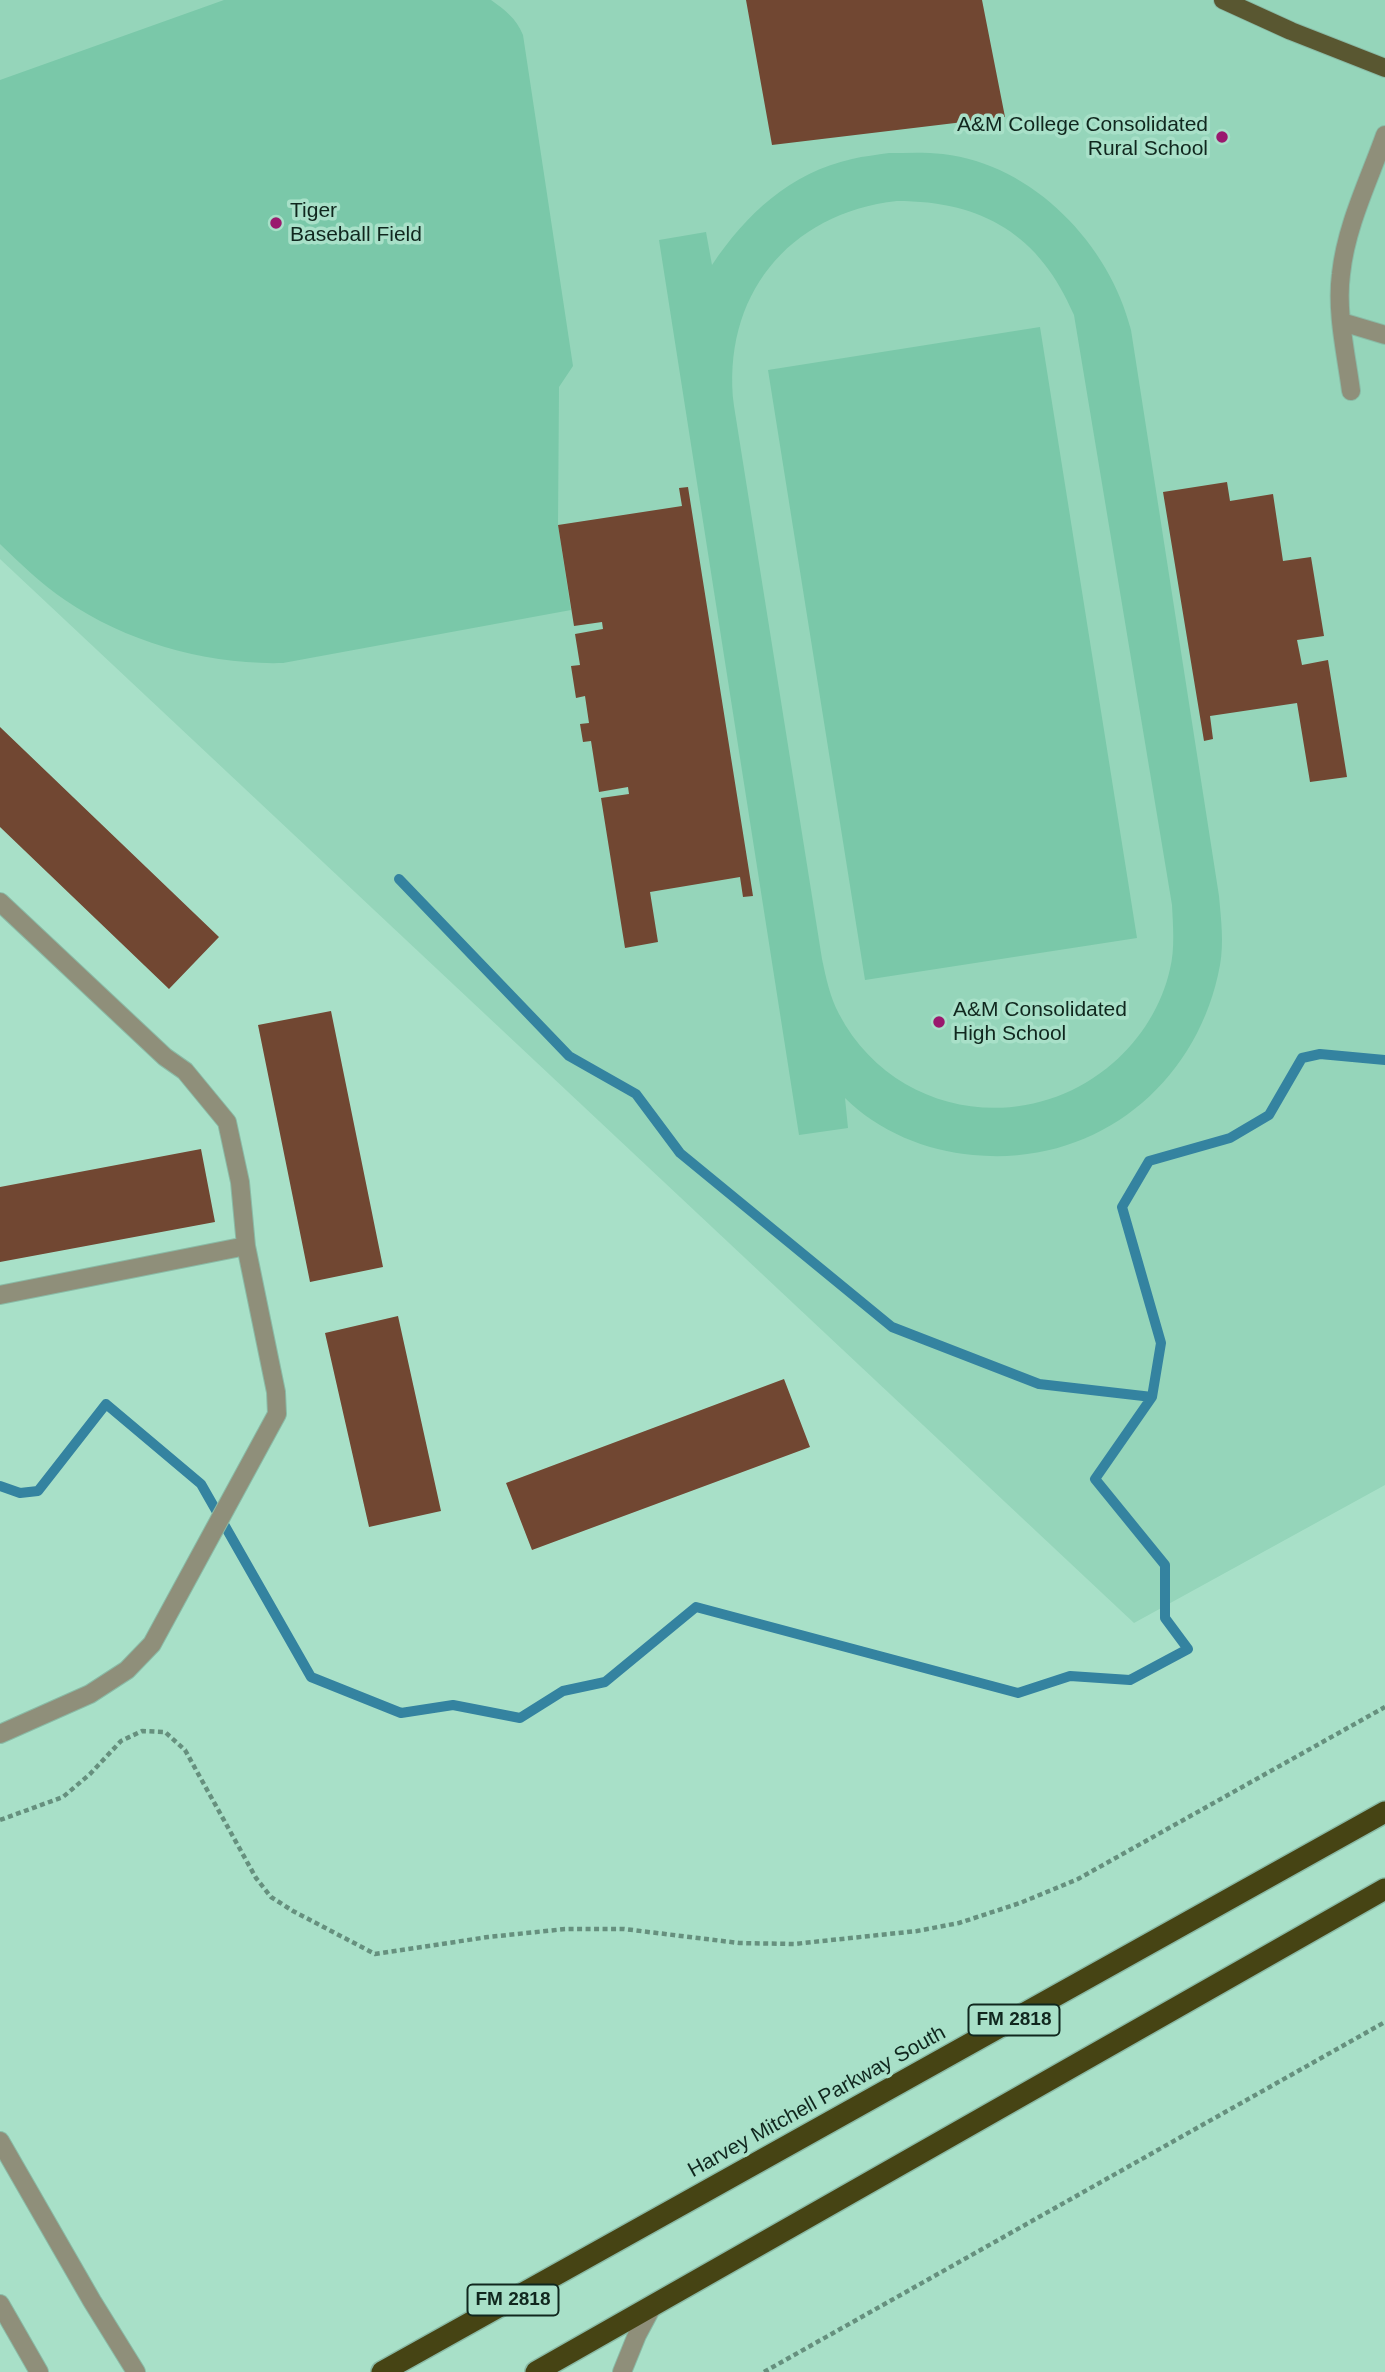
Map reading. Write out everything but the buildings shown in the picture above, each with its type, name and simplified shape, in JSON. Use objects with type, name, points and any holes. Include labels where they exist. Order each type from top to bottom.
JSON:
[{"type":"highway","name":"Harvey Mitchell Parkway South","points":[[382,2372],[1385,1812]]},
{"type":"highway","points":[[536,2372],[1385,1889]]},
{"type":"main road","points":[[1223,0],[1291,31],[1385,68]]},
{"type":"street","points":[[1351,391],[1340,288],[1345,250],[1385,135]]},
{"type":"street","points":[[1342,322],[1385,335]]},
{"type":"street","points":[[0,902],[164,1057],[185,1071],[227,1122],[240,1182],[246,1247],[276,1392],[277,1414],[152,1644],[127,1670],[90,1694],[0,1734]]},
{"type":"street","points":[[0,1295],[246,1247]]},
{"type":"street","points":[[0,2141],[136,2372]]},
{"type":"street","points":[[0,2304],[39,2372]]},
{"type":"street","points":[[622,2372],[636,2335],[652,2307]]},
{"type":"path","points":[[0,1820],[63,1797],[90,1774],[121,1741],[142,1731],[165,1732],[186,1750],[256,1878],[271,1897],[342,1939],[375,1954],[488,1937],[565,1929],[624,1929],[739,1943],[794,1944],[831,1941],[959,1923],[1020,1903],[1079,1879],[1385,1707]]},
{"type":"path","points":[[764,2372],[1385,2022]]},
{"type":"shaded area","name":"A&M Consolidated High School","points":[[0,0],[1385,0],[1385,1485],[1134,1623],[0,559]]},
{"type":"shaded area","name":"Tiger Baseball Field","points":[[224,0],[491,0],[510,15],[520,29],[573,366],[559,387],[558,525],[571,610],[283,663],[226,660],[169,648],[115,628],[89,615],[31,574],[0,544],[0,80]]},
{"type":"shaded area","points":[[889,153],[943,154],[976,161],[1007,174],[1036,192],[1063,214],[1086,240],[1121,298],[1131,330],[1219,896],[1221,956],[1208,1008],[1189,1047],[1164,1081],[1134,1110],[1099,1132],[1060,1147],[1018,1155],[955,1153],[921,1144],[872,1120],[845,1098],[848,1128],[799,1135],[659,240],[706,232],[712,265],[755,213],[789,185],[830,165]],"holes":[[[897,201],[928,203],[982,216],[1005,228],[1026,244],[1044,263],[1074,315],[1172,905],[1173,954],[1170,969],[1162,996],[1133,1043],[1113,1063],[1079,1087],[1042,1101],[1003,1108],[964,1105],[927,1095],[892,1076],[863,1049],[833,1001],[822,959],[734,406],[733,366],[739,330],[751,296],[770,267],[794,242],[824,223],[858,209]]]},
{"type":"shaded area","points":[[1040,327],[1137,938],[865,980],[768,370]]},
{"type":"waterway","points":[[399,879],[569,1056],[636,1094],[680,1153],[892,1327],[1039,1384],[1152,1397]]},
{"type":"waterway","points":[[0,1486],[20,1493],[38,1491],[106,1404],[201,1484],[311,1677],[401,1713],[453,1705],[520,1718],[563,1691],[605,1682],[696,1607],[1018,1693],[1070,1676],[1130,1680],[1188,1649],[1165,1618],[1165,1565],[1095,1479],[1152,1397],[1161,1343],[1122,1207],[1149,1161],[1230,1138],[1269,1115],[1302,1058],[1320,1054],[1385,1060]]},
{"type":"place","name":"A&M College Consolidated Rural School","points":[[1222,137]]},
{"type":"place","name":"Tiger Baseball Field","points":[[276,223]]},
{"type":"place","name":"A&M Consolidated High School","points":[[939,1022]]}]
